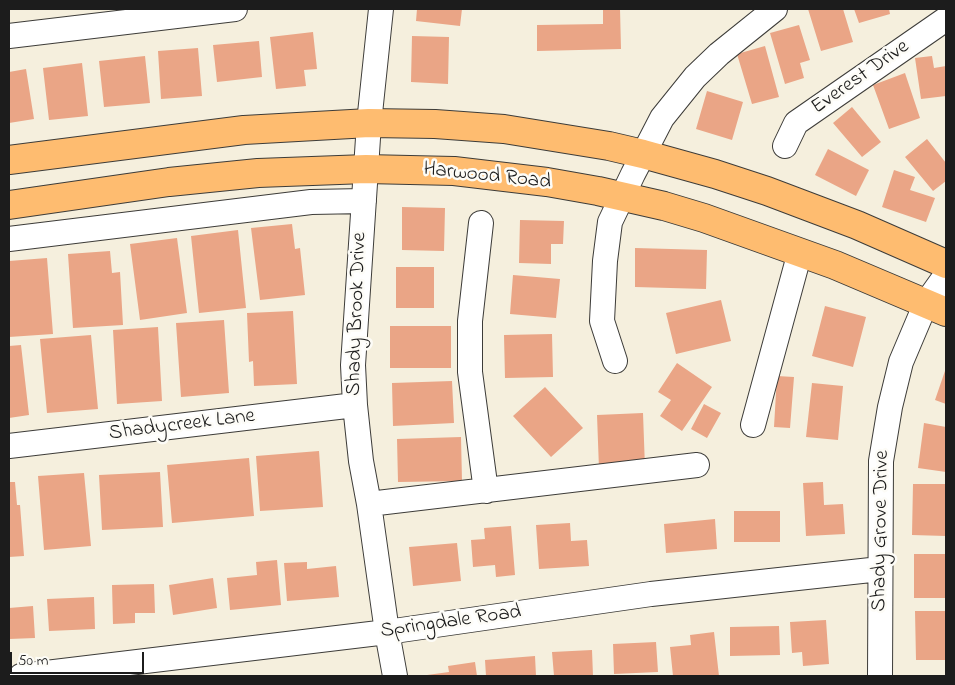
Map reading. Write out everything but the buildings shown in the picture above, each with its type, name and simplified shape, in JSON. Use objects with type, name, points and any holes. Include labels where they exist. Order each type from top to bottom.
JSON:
[{"type":"main road","points":[[9,160],[244,130],[369,123],[435,124],[504,130],[609,146],[706,171],[767,191],[857,225],[946,264]]},
{"type":"main road","name":"Harwood Road","points":[[9,205],[169,182],[258,173],[366,169],[454,171],[547,182],[624,196],[704,218],[838,266],[936,308]]},
{"type":"street","points":[[9,36],[236,9]]},
{"type":"street","name":"Shady Brook Drive","points":[[381,9],[369,123],[353,365],[361,461],[395,676]]},
{"type":"street","points":[[615,361],[602,321],[605,261],[610,222],[662,118],[695,77],[719,54],[775,9]]},
{"type":"street","name":"Everest Drive","points":[[785,146],[796,123],[946,19]]},
{"type":"street","points":[[9,239],[311,202],[364,201]]},
{"type":"street","points":[[481,223],[470,321],[470,372],[486,491]]},
{"type":"street","points":[[753,425],[800,252]]},
{"type":"street","name":"Shady Grove Drive","points":[[880,676],[882,452],[901,362],[936,308],[946,275]]},
{"type":"street","name":"Shadycreek Lane","points":[[9,446],[355,405]]},
{"type":"street","points":[[369,504],[697,466]]},
{"type":"street","name":"Springdale Road","points":[[21,676],[387,632],[651,594],[880,569]]}]
